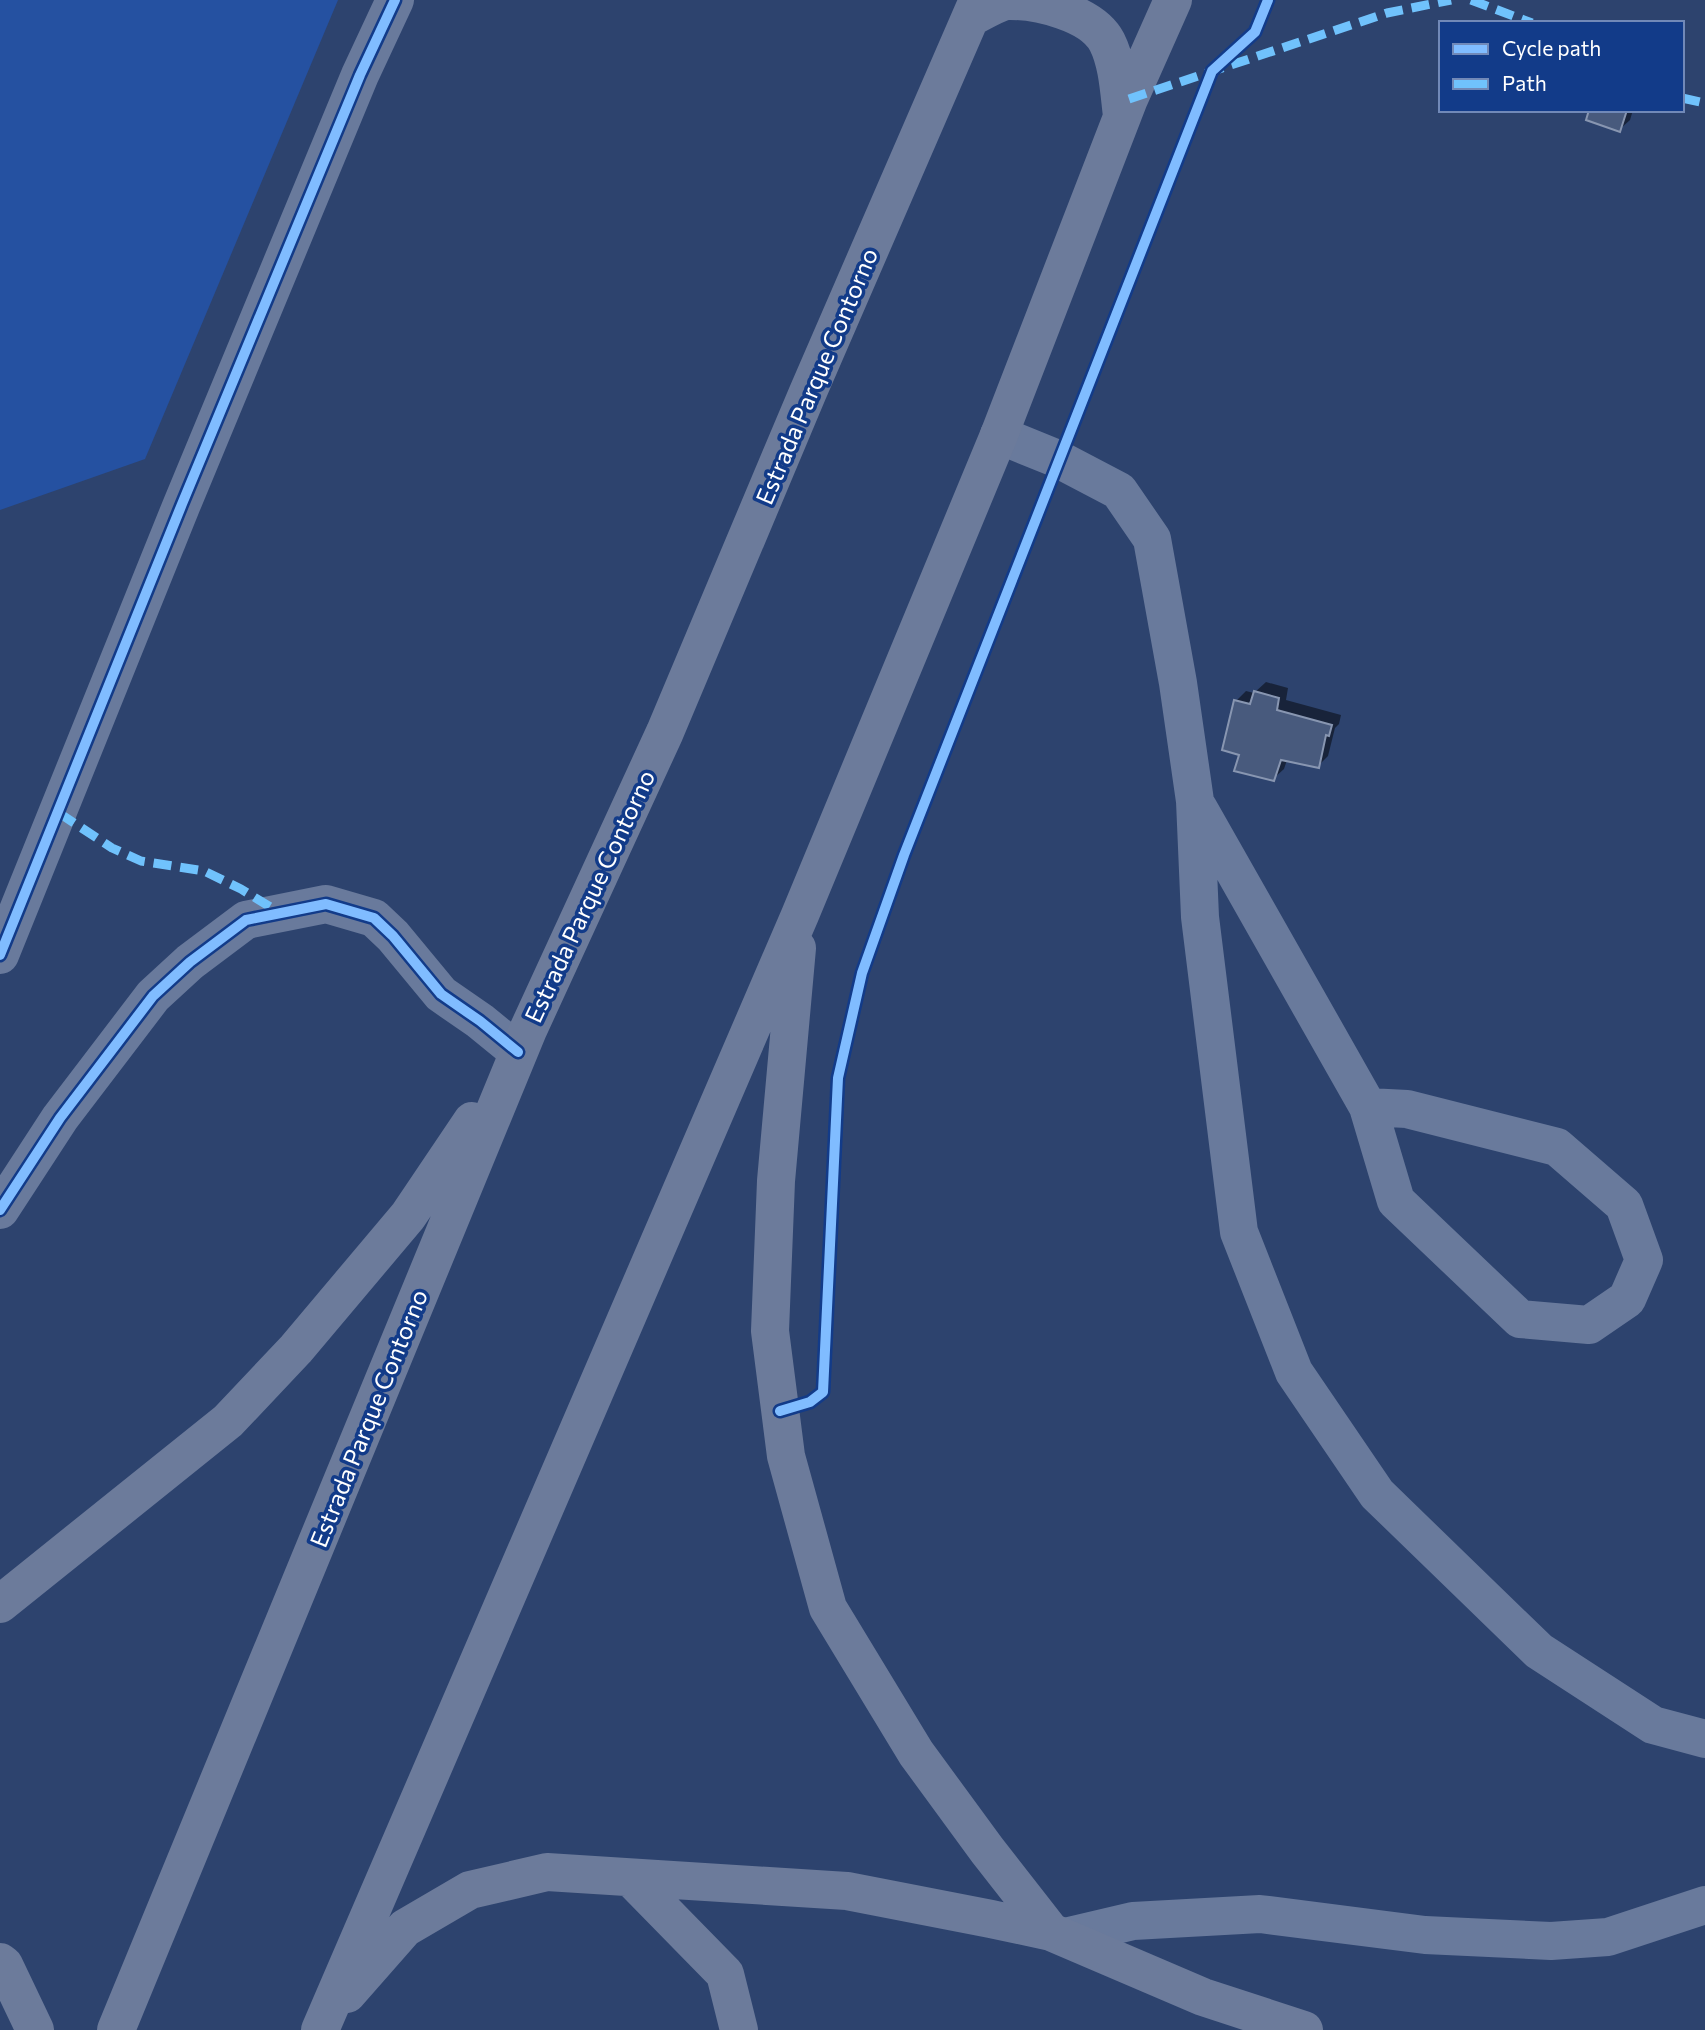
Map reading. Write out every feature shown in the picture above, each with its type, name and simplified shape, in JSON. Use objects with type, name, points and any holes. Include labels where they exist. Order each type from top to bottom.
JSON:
[{"type":"highway","points":[[322,2025],[800,915],[999,435],[1122,116],[1173,0]]},
{"type":"highway","points":[[975,8],[1007,1],[1047,2],[1081,15],[1106,40],[1117,75],[1122,116]]},
{"type":"highway","name":"Estrada Parque Contorno","points":[[116,2030],[518,1052],[664,732],[975,8]]},
{"type":"highway","points":[[800,915],[776,1181],[770,1331],[786,1456],[828,1608],[916,1753],[987,1850],[1058,1934]]},
{"type":"highway","points":[[0,1604],[228,1421],[296,1349],[408,1216],[518,1052]]},
{"type":"highway","points":[[322,2025],[405,1928],[470,1890],[547,1872],[847,1891],[1058,1934],[1203,1997],[1304,2030]]},
{"type":"highway","points":[[632,1879],[725,1975],[739,2030]]},
{"type":"highway","points":[[0,1962],[4,1965],[35,2030]]},
{"type":"street","points":[[0,955],[181,504],[360,75],[395,0]]},
{"type":"street","points":[[999,435],[1058,459],[1119,491],[1152,540],[1178,683],[1195,802],[1200,917],[1239,1232],[1294,1371],[1377,1494],[1539,1651],[1653,1725],[1705,1739]]},
{"type":"street","points":[[1195,802],[1368,1107],[1396,1201],[1520,1319],[1589,1325],[1627,1299],[1644,1261],[1624,1205],[1557,1147],[1407,1109],[1368,1107]]},
{"type":"street","points":[[0,1210],[60,1118],[153,996],[190,962],[246,920],[326,904],[374,918],[393,936],[441,994],[518,1052]]},
{"type":"street","points":[[1058,1934],[1133,1921],[1261,1914],[1425,1935],[1551,1941],[1608,1937],[1705,1905]]},
{"type":"shaded area","points":[[0,0],[338,0],[145,459],[0,510]]},
{"type":"building","points":[[1588,112],[1626,112],[1620,132],[1586,120]]},
{"type":"building","points":[[1254,691],[1279,698],[1277,710],[1332,725],[1329,736],[1326,735],[1319,768],[1281,760],[1274,781],[1234,771],[1239,755],[1222,750],[1234,700],[1250,704]]},
{"type":"marked path","points":[[1129,99],[1387,13],[1451,0]]},
{"type":"marked path","points":[[1471,0],[1527,21]]},
{"type":"marked path","points":[[1684,98],[1705,103]]},
{"type":"marked path","points":[[59,813],[112,848],[141,861],[204,871],[241,889],[280,913]]},
{"type":"cycle path","points":[[0,955],[182,504],[360,75],[395,0]]},
{"type":"cycle path","points":[[780,1411],[810,1402],[823,1392],[838,1078],[862,973],[904,855],[1212,71],[1255,32],[1268,0]]},
{"type":"cycle path","points":[[0,1210],[60,1118],[153,996],[190,962],[246,920],[326,904],[374,918],[393,936],[441,994],[518,1052]]}]
